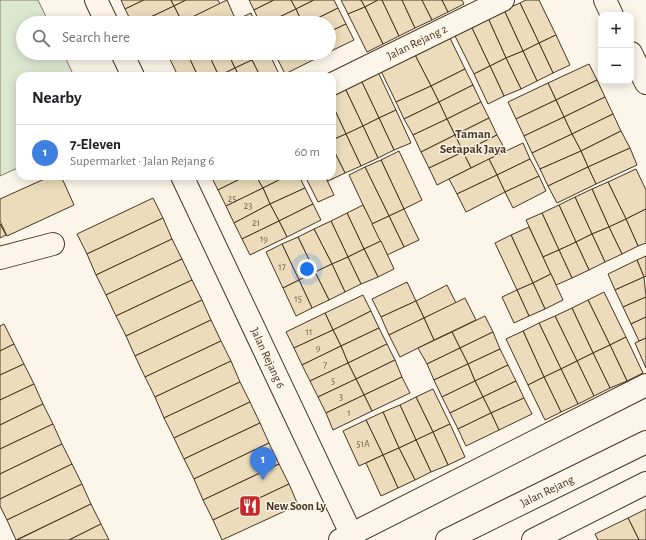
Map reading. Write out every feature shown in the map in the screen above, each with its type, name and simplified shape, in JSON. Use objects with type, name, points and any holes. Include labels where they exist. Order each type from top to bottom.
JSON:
[{"type":"street","points":[[96,0],[104,16]]},
{"type":"street","name":"Jalan Rejang 2","points":[[336,82],[503,0]]},
{"type":"street","points":[[605,0],[611,12]]},
{"type":"street","points":[[634,59],[646,83]]},
{"type":"street","points":[[125,60],[131,72]]},
{"type":"street","name":"Jalan Rejang 6","points":[[184,180],[348,538]]},
{"type":"street","points":[[0,258],[52,244]]},
{"type":"street","points":[[348,538],[646,385]]},
{"type":"street","name":"Jalan Rejang","points":[[447,540],[474,534],[646,442]]},
{"type":"street","points":[[532,540],[646,483]]},
{"type":"green space","points":[[0,0],[38,0],[46,16],[16,16],[16,60],[66,60],[72,72],[16,72],[16,169],[0,176]]},
{"type":"building","points":[[121,0],[144,0],[125,9]]},
{"type":"building","points":[[144,0],[171,0],[174,6],[153,16],[128,16],[125,9]]},
{"type":"building","points":[[171,0],[186,0],[174,6]]},
{"type":"building","points":[[186,0],[218,0],[220,4],[195,16],[179,16],[174,6]]},
{"type":"building","points":[[227,0],[234,16],[194,16]]},
{"type":"building","points":[[249,0],[274,0],[254,10]]},
{"type":"building","points":[[274,0],[291,0],[296,9],[282,16],[257,16],[254,10]]},
{"type":"building","points":[[291,0],[314,0],[296,9]]},
{"type":"building","points":[[314,0],[334,0],[338,8],[322,16],[299,16],[296,9]]},
{"type":"building","points":[[341,0],[361,0],[365,7],[348,14]]},
{"type":"building","points":[[361,0],[378,0],[365,7]]},
{"type":"building","points":[[378,0],[382,0],[399,36],[383,44],[365,7]]},
{"type":"building","points":[[382,0],[402,0],[415,28],[399,36]]},
{"type":"building","points":[[402,0],[422,0],[432,20],[415,28]]},
{"type":"building","points":[[422,0],[442,0],[448,12],[432,20]]},
{"type":"building","points":[[442,0],[462,0],[464,4],[448,12]]},
{"type":"building","points":[[526,0],[539,0],[556,35],[539,43],[520,3]]},
{"type":"building","points":[[520,3],[539,43],[523,51],[504,10]]},
{"type":"building","points":[[174,6],[179,16],[153,16]]},
{"type":"building","points":[[365,7],[383,44],[367,52],[348,14]]},
{"type":"building","points":[[338,8],[346,24],[336,29],[336,16],[322,16]]},
{"type":"building","points":[[296,9],[299,16],[282,16]]},
{"type":"building","points":[[504,10],[523,51],[506,58],[488,18]]},
{"type":"building","points":[[251,13],[252,16],[245,16]]},
{"type":"building","points":[[488,18],[506,58],[490,66],[471,26]]},
{"type":"building","points":[[346,24],[354,40],[336,49],[336,29]]},
{"type":"building","points":[[471,26],[490,66],[474,74],[454,34]]},
{"type":"building","points":[[556,35],[570,65],[553,73],[539,43]]},
{"type":"building","points":[[449,36],[465,69],[431,86],[414,53]]},
{"type":"building","points":[[539,43],[553,73],[537,81],[523,51]]},
{"type":"building","points":[[523,51],[537,81],[521,89],[506,58]]},
{"type":"building","points":[[414,53],[431,86],[396,102],[380,69]]},
{"type":"building","points":[[506,58],[521,89],[504,96],[490,66]]},
{"type":"building","points":[[170,60],[190,60],[196,72],[176,72]]},
{"type":"building","points":[[190,60],[211,60],[217,72],[196,72]]},
{"type":"building","points":[[211,60],[231,60],[235,68],[227,72],[217,72]]},
{"type":"building","points":[[231,60],[252,60],[235,68]]},
{"type":"building","points":[[252,60],[272,60],[278,72],[258,72]]},
{"type":"building","points":[[252,60],[258,72],[237,72],[235,68]]},
{"type":"building","points":[[278,60],[313,60],[289,72],[284,72]]},
{"type":"building","points":[[589,64],[597,80],[556,100],[548,83]]},
{"type":"building","points":[[490,66],[504,96],[488,104],[474,74]]},
{"type":"building","points":[[235,68],[237,72],[227,72]]},
{"type":"building","points":[[465,69],[473,85],[439,102],[431,86]]},
{"type":"building","points":[[377,70],[396,110],[379,118],[360,78]]},
{"type":"building","points":[[360,78],[379,118],[363,126],[344,86]]},
{"type":"building","points":[[597,80],[605,97],[564,117],[556,100]]},
{"type":"building","points":[[548,83],[556,100],[516,119],[508,102]]},
{"type":"building","points":[[473,85],[481,102],[447,119],[439,102]]},
{"type":"building","points":[[344,86],[363,126],[346,134],[336,113],[336,89]]},
{"type":"building","points":[[431,86],[439,102],[404,119],[396,102]]},
{"type":"building","points":[[605,97],[613,114],[572,134],[564,117]]},
{"type":"building","points":[[556,100],[564,117],[524,136],[516,119]]},
{"type":"building","points":[[439,102],[447,119],[413,135],[404,119]]},
{"type":"building","points":[[481,102],[489,118],[455,135],[447,119]]},
{"type":"building","points":[[396,110],[411,143],[394,150],[379,118]]},
{"type":"building","points":[[336,113],[346,134],[336,138]]},
{"type":"building","points":[[613,114],[621,131],[581,151],[572,134]]},
{"type":"building","points":[[564,117],[572,134],[532,153],[524,136]]},
{"type":"building","points":[[379,118],[394,150],[378,158],[363,126]]},
{"type":"building","points":[[489,118],[497,135],[463,152],[455,135]]},
{"type":"building","points":[[447,119],[455,135],[421,152],[413,135]]},
{"type":"building","points":[[363,126],[378,158],[361,166],[346,134]]},
{"type":"building","points":[[621,131],[630,148],[588,167],[581,151]]},
{"type":"building","points":[[346,134],[361,166],[345,173],[336,155],[336,138]]},
{"type":"building","points":[[572,134],[581,151],[540,169],[532,153]]},
{"type":"building","points":[[455,135],[463,152],[429,168],[421,152]]},
{"type":"building","points":[[497,135],[506,151],[471,168],[463,152]]},
{"type":"building","points":[[523,143],[530,159],[497,175],[489,159]]},
{"type":"building","points":[[630,148],[637,165],[596,184],[588,167]]},
{"type":"building","points":[[399,151],[422,200],[404,209],[381,160]]},
{"type":"building","points":[[581,151],[588,167],[548,186],[540,169]]},
{"type":"building","points":[[463,152],[471,168],[437,185],[429,168]]},
{"type":"building","points":[[336,155],[345,173],[336,177]]},
{"type":"building","points":[[489,159],[497,175],[457,194],[449,179]]},
{"type":"building","points":[[530,159],[539,176],[505,192],[497,175]]},
{"type":"building","points":[[381,160],[404,209],[389,216],[365,167]]},
{"type":"building","points":[[365,167],[389,216],[372,224],[349,175]]},
{"type":"building","points":[[588,167],[596,184],[557,203],[548,186]]},
{"type":"building","points":[[636,169],[646,190],[646,209],[626,219],[608,182]]},
{"type":"building","points":[[497,175],[505,192],[466,212],[457,194]]},
{"type":"building","points":[[539,176],[546,191],[513,208],[505,192]]},
{"type":"building","points":[[42,180],[63,180],[74,205],[7,236],[0,221],[0,199]]},
{"type":"building","points":[[213,180],[238,180],[218,190]]},
{"type":"building","points":[[238,180],[258,180],[263,188],[226,206],[218,190]]},
{"type":"building","points":[[258,180],[279,180],[263,188]]},
{"type":"building","points":[[279,180],[301,180],[305,188],[270,204],[263,188]]},
{"type":"building","points":[[307,180],[327,180],[334,195],[318,202]]},
{"type":"building","points":[[608,182],[626,219],[609,227],[592,189]]},
{"type":"building","points":[[263,188],[270,204],[234,223],[226,206]]},
{"type":"building","points":[[305,188],[313,204],[279,221],[270,204]]},
{"type":"building","points":[[592,189],[609,227],[592,234],[575,197]]},
{"type":"building","points":[[575,197],[592,234],[576,242],[559,205]]},
{"type":"building","points":[[153,198],[163,218],[87,254],[77,234]]},
{"type":"building","points":[[270,204],[279,221],[242,239],[234,223]]},
{"type":"building","points":[[313,204],[321,220],[287,237],[279,221]]},
{"type":"building","points":[[363,205],[381,241],[364,249],[347,213]]},
{"type":"building","points":[[559,205],[576,242],[559,250],[542,213]]},
{"type":"building","points":[[404,209],[419,240],[404,247],[389,216]]},
{"type":"building","points":[[646,209],[646,243],[638,246],[626,219]]},
{"type":"building","points":[[347,213],[364,249],[348,257],[331,221]]},
{"type":"building","points":[[542,213],[559,250],[543,257],[526,220]]},
{"type":"building","points":[[389,216],[404,247],[387,255],[372,224]]},
{"type":"building","points":[[163,218],[172,239],[96,275],[87,254]]},
{"type":"building","points":[[626,219],[638,246],[622,254],[609,227]]},
{"type":"building","points":[[279,221],[287,237],[250,255],[242,239]]},
{"type":"building","points":[[331,221],[348,257],[332,264],[314,229]]},
{"type":"building","points":[[0,224],[6,235],[0,238]]},
{"type":"building","points":[[529,227],[551,274],[533,283],[511,235]]},
{"type":"building","points":[[609,227],[622,254],[605,262],[592,234]]},
{"type":"building","points":[[314,229],[332,264],[315,272],[298,237]]},
{"type":"building","points":[[592,234],[605,262],[589,270],[576,242]]},
{"type":"building","points":[[511,235],[533,283],[517,290],[495,243]]},
{"type":"building","points":[[298,237],[315,272],[299,280],[282,244]]},
{"type":"building","points":[[172,239],[182,259],[106,295],[96,275]]},
{"type":"building","points":[[381,241],[394,269],[378,277],[364,249]]},
{"type":"building","points":[[576,242],[589,270],[572,278],[559,250]]},
{"type":"building","points":[[282,244],[299,280],[283,288],[266,252]]},
{"type":"building","points":[[364,249],[378,277],[361,284],[348,257]]},
{"type":"building","points":[[559,250],[572,278],[556,285],[543,257]]},
{"type":"building","points":[[646,256],[646,276],[644,277],[637,260]]},
{"type":"building","points":[[348,257],[361,284],[345,292],[332,264]]},
{"type":"building","points":[[182,259],[192,280],[116,316],[106,295]]},
{"type":"building","points":[[637,260],[644,277],[615,290],[608,274]]},
{"type":"building","points":[[332,264],[345,292],[329,300],[315,272]]},
{"type":"building","points":[[315,272],[329,300],[312,308],[299,280]]},
{"type":"building","points":[[551,274],[563,300],[545,309],[533,283]]},
{"type":"building","points":[[644,277],[646,297],[623,307],[615,290]]},
{"type":"building","points":[[192,280],[202,300],[126,336],[116,316]]},
{"type":"building","points":[[299,280],[312,308],[296,316],[283,288]]},
{"type":"building","points":[[407,282],[416,301],[381,317],[372,299]]},
{"type":"building","points":[[533,283],[545,309],[529,316],[517,290]]},
{"type":"building","points":[[447,285],[456,303],[424,318],[416,301]]},
{"type":"building","points":[[517,290],[529,316],[514,323],[502,297]]},
{"type":"building","points":[[604,292],[626,337],[610,345],[588,300]]},
{"type":"building","points":[[363,295],[371,311],[333,330],[325,313]]},
{"type":"building","points":[[646,297],[646,317],[631,324],[623,307]]},
{"type":"building","points":[[465,298],[476,320],[434,340],[424,318]]},
{"type":"building","points":[[202,300],[211,320],[135,356],[126,336]]},
{"type":"building","points":[[588,300],[610,345],[593,353],[572,308]]},
{"type":"building","points":[[416,301],[424,318],[389,335],[381,317]]},
{"type":"building","points":[[572,308],[593,353],[577,361],[555,316]]},
{"type":"building","points":[[371,311],[379,328],[341,346],[333,330]]},
{"type":"building","points":[[325,313],[333,330],[294,348],[286,332]]},
{"type":"building","points":[[485,316],[493,332],[460,348],[452,332]]},
{"type":"building","points":[[555,316],[577,361],[561,369],[539,323]]},
{"type":"building","points":[[646,317],[646,338],[639,341],[631,324]]},
{"type":"building","points":[[424,318],[434,340],[400,357],[389,335]]},
{"type":"building","points":[[211,320],[221,341],[145,377],[135,356]]},
{"type":"building","points":[[539,323],[561,369],[544,377],[523,331]]},
{"type":"building","points":[[4,324],[14,344],[0,351],[0,326]]},
{"type":"building","points":[[379,328],[387,344],[348,363],[341,346]]},
{"type":"building","points":[[333,330],[341,346],[302,365],[294,348]]},
{"type":"building","points":[[523,331],[544,377],[528,385],[506,339]]},
{"type":"building","points":[[452,332],[460,348],[427,364],[418,348]]},
{"type":"building","points":[[493,332],[500,349],[468,364],[460,348]]},
{"type":"building","points":[[626,337],[643,373],[627,381],[610,345]]},
{"type":"building","points":[[646,338],[646,368],[635,343]]},
{"type":"building","points":[[221,341],[231,361],[155,397],[145,377]]},
{"type":"building","points":[[14,344],[24,364],[0,375],[0,351]]},
{"type":"building","points":[[387,344],[395,360],[356,379],[348,363]]},
{"type":"building","points":[[610,345],[627,381],[610,388],[593,353]]},
{"type":"building","points":[[341,346],[348,363],[310,381],[302,365]]},
{"type":"building","points":[[460,348],[468,364],[434,380],[427,364]]},
{"type":"building","points":[[500,349],[508,365],[475,381],[468,364]]},
{"type":"building","points":[[593,353],[610,388],[594,396],[577,361]]},
{"type":"building","points":[[395,360],[402,377],[364,395],[356,379]]},
{"type":"building","points":[[231,361],[240,382],[164,418],[155,397]]},
{"type":"building","points":[[577,361],[594,396],[578,404],[561,369]]},
{"type":"building","points":[[348,363],[356,379],[318,397],[310,381]]},
{"type":"building","points":[[24,364],[34,384],[0,400],[0,375]]},
{"type":"building","points":[[468,364],[475,381],[442,397],[434,380]]},
{"type":"building","points":[[508,365],[516,381],[483,397],[475,381]]},
{"type":"building","points":[[561,369],[578,404],[561,412],[544,377]]},
{"type":"building","points":[[402,377],[410,393],[372,411],[364,395]]},
{"type":"building","points":[[544,377],[561,412],[545,420],[528,385]]},
{"type":"building","points":[[356,379],[364,395],[326,413],[318,397]]},
{"type":"building","points":[[475,381],[483,397],[450,413],[442,397]]},
{"type":"building","points":[[516,381],[524,398],[491,413],[483,397]]},
{"type":"building","points":[[240,382],[250,402],[174,438],[164,418]]},
{"type":"building","points":[[34,384],[43,404],[0,425],[0,400]]},
{"type":"building","points":[[433,389],[450,424],[433,432],[416,397]]},
{"type":"building","points":[[364,395],[372,411],[333,430],[326,413]]},
{"type":"building","points":[[416,397],[433,432],[416,440],[400,405]]},
{"type":"building","points":[[483,397],[491,413],[458,429],[450,413]]},
{"type":"building","points":[[524,398],[532,414],[499,430],[491,413]]},
{"type":"building","points":[[250,402],[260,423],[184,459],[174,438]]},
{"type":"building","points":[[43,404],[53,424],[0,449],[0,425]]},
{"type":"building","points":[[400,405],[416,440],[399,448],[383,412]]},
{"type":"building","points":[[383,412],[399,448],[383,455],[366,420]]},
{"type":"building","points":[[491,413],[499,430],[466,446],[458,429]]},
{"type":"building","points":[[366,420],[383,455],[359,466],[343,431]]},
{"type":"building","points":[[260,423],[269,443],[194,479],[184,459]]},
{"type":"building","points":[[53,424],[62,444],[0,474],[0,449]]},
{"type":"building","points":[[450,424],[465,457],[448,465],[433,432]]},
{"type":"building","points":[[433,432],[448,465],[431,472],[416,440]]},
{"type":"building","points":[[416,440],[431,472],[415,480],[399,448]]},
{"type":"building","points":[[269,443],[279,464],[203,500],[194,479]]},
{"type":"building","points":[[62,444],[72,464],[0,499],[0,474]]},
{"type":"building","points":[[399,448],[415,480],[398,488],[383,455]]},
{"type":"building","points":[[383,455],[398,488],[381,496],[366,463]]},
{"type":"building","points":[[72,464],[82,484],[7,520],[0,506],[0,499]]},
{"type":"building","points":[[279,464],[289,484],[213,520],[203,500]]},
{"type":"building","points":[[82,484],[91,504],[16,540],[7,520]]},
{"type":"building","points":[[289,484],[298,505],[222,540],[213,520]]},
{"type":"building","points":[[91,504],[101,524],[69,540],[17,540]]},
{"type":"building","points":[[646,509],[646,540],[639,540],[628,518]]},
{"type":"building","points":[[628,518],[639,540],[598,540],[595,534]]},
{"type":"building","points":[[101,524],[109,540],[69,540]]},
{"type":"place","name":"7-Eleven","points":[[263,480]]},
{"type":"place","name":"New Soon Ly","points":[[250,506]]},
{"type":"district","name":"Taman Setapak Jaya","points":[[473,140]]}]
